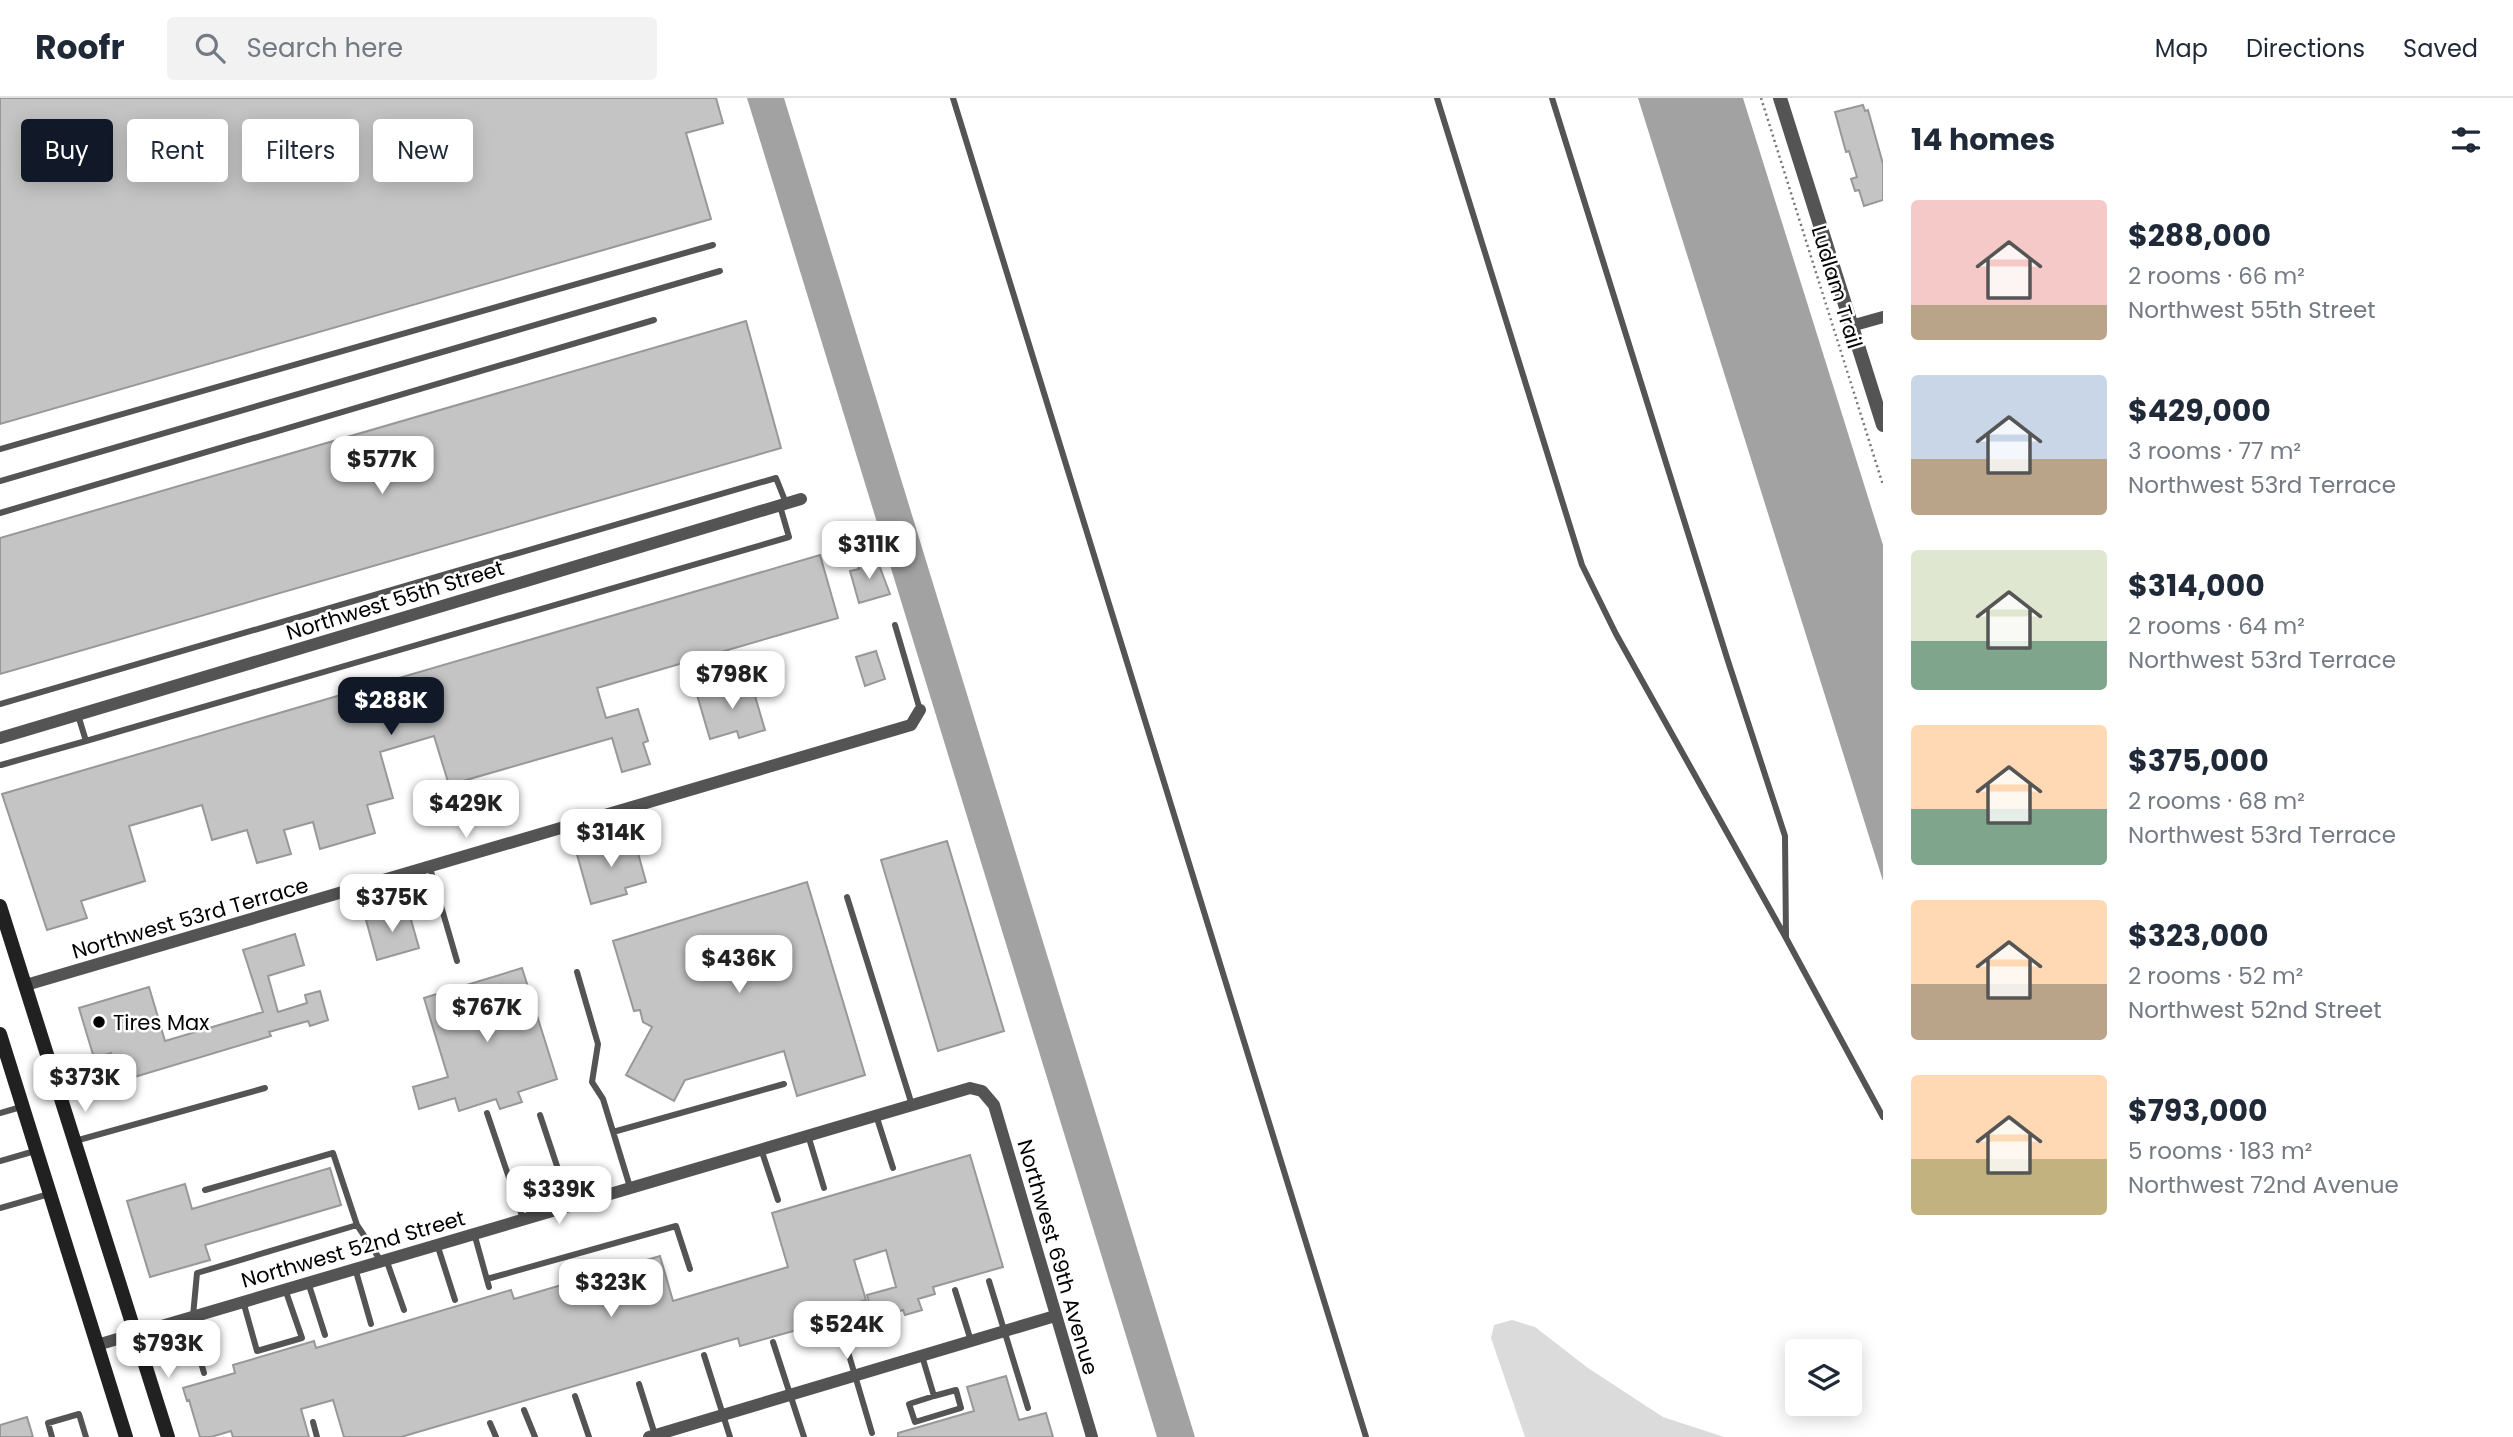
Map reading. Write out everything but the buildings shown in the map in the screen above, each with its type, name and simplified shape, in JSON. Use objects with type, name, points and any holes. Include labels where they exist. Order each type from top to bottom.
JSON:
[{"type":"main road","points":[[0,906],[168,1437]]},
{"type":"main road","points":[[0,1034],[3,1055],[37,1150],[126,1437]]},
{"type":"street","points":[[1780,98],[1883,425]]},
{"type":"street","points":[[1851,326],[1883,317]]},
{"type":"street","name":"Northwest 55th Street","points":[[0,738],[801,499]]},
{"type":"street","name":"Northwest 53rd Terrace","points":[[26,985],[911,725],[919,710]]},
{"type":"street","name":"Northwest 52nd Street","points":[[97,1345],[970,1088],[982,1091]]},
{"type":"street","name":"Northwest 69th Avenue","points":[[982,1091],[993,1105],[1091,1437]]},
{"type":"street","points":[[652,1436],[1055,1316]]},
{"type":"lane","points":[[953,98],[1366,1437]]},
{"type":"lane","points":[[1437,98],[1582,565],[1616,634],[1883,1117]]},
{"type":"lane","points":[[1552,98],[1785,836],[1786,939]]},
{"type":"lane","points":[[0,449],[713,245]]},
{"type":"lane","points":[[0,481],[720,271]]},
{"type":"lane","points":[[0,513],[654,320]]},
{"type":"lane","points":[[0,704],[776,478],[789,537],[1,765]]},
{"type":"lane","points":[[895,625],[919,710]]},
{"type":"lane","points":[[78,715],[86,741]]},
{"type":"lane","points":[[430,868],[457,961]]},
{"type":"lane","points":[[847,897],[912,1105]]},
{"type":"lane","points":[[577,972],[598,1044],[592,1082],[603,1099],[630,1187]]},
{"type":"lane","points":[[614,1132],[784,1084]]},
{"type":"lane","points":[[75,1140],[265,1088]]},
{"type":"lane","points":[[0,1113],[23,1107]]},
{"type":"lane","points":[[487,1113],[523,1219]]},
{"type":"lane","points":[[540,1115],[570,1205]]},
{"type":"lane","points":[[876,1115],[893,1168]]},
{"type":"lane","points":[[808,1135],[824,1188]]},
{"type":"lane","points":[[761,1149],[778,1200]]},
{"type":"lane","points":[[0,1161],[37,1150]]},
{"type":"lane","points":[[205,1190],[333,1153],[357,1225],[383,1260],[404,1310]]},
{"type":"lane","points":[[0,1208],[50,1194]]},
{"type":"lane","points":[[204,1373],[190,1317],[197,1273],[357,1225]]},
{"type":"lane","points":[[487,1279],[676,1226],[690,1269]]},
{"type":"lane","points":[[474,1233],[489,1287]]},
{"type":"lane","points":[[437,1244],[455,1300]]},
{"type":"lane","points":[[355,1268],[371,1324]]},
{"type":"lane","points":[[989,1281],[1028,1408]]},
{"type":"lane","points":[[308,1282],[325,1335]]},
{"type":"lane","points":[[243,1301],[257,1352],[302,1338],[285,1289]]},
{"type":"lane","points":[[955,1290],[971,1342]]},
{"type":"lane","points":[[838,1318],[872,1433]]},
{"type":"lane","points":[[773,1342],[804,1437]]},
{"type":"lane","points":[[704,1355],[730,1437]]},
{"type":"lane","points":[[922,1356],[934,1396]]},
{"type":"lane","points":[[639,1384],[652,1436]]},
{"type":"lane","points":[[956,1390],[961,1408],[915,1422],[909,1404],[934,1396],[956,1390]]},
{"type":"lane","points":[[575,1396],[589,1437]]},
{"type":"lane","points":[[524,1410],[535,1437]]},
{"type":"lane","points":[[52,1437],[48,1423],[79,1414],[86,1437]]},
{"type":"lane","points":[[313,1422],[317,1437]]},
{"type":"lane","points":[[490,1423],[496,1437]]},
{"type":"path","name":"Ludlam Trail","points":[[1761,98],[1883,485]]},
{"type":"shaded area","points":[[747,98],[784,98],[1195,1437],[1157,1437]]},
{"type":"shaded area","points":[[1638,98],[1743,98],[1883,545],[1883,881]]},
{"type":"shaded area","points":[[1512,1320],[1535,1327],[1588,1368],[1663,1417],[1724,1437],[1525,1437],[1491,1338],[1494,1325]]},
{"type":"place","name":"Tires Max","points":[[99,1022]]}]
